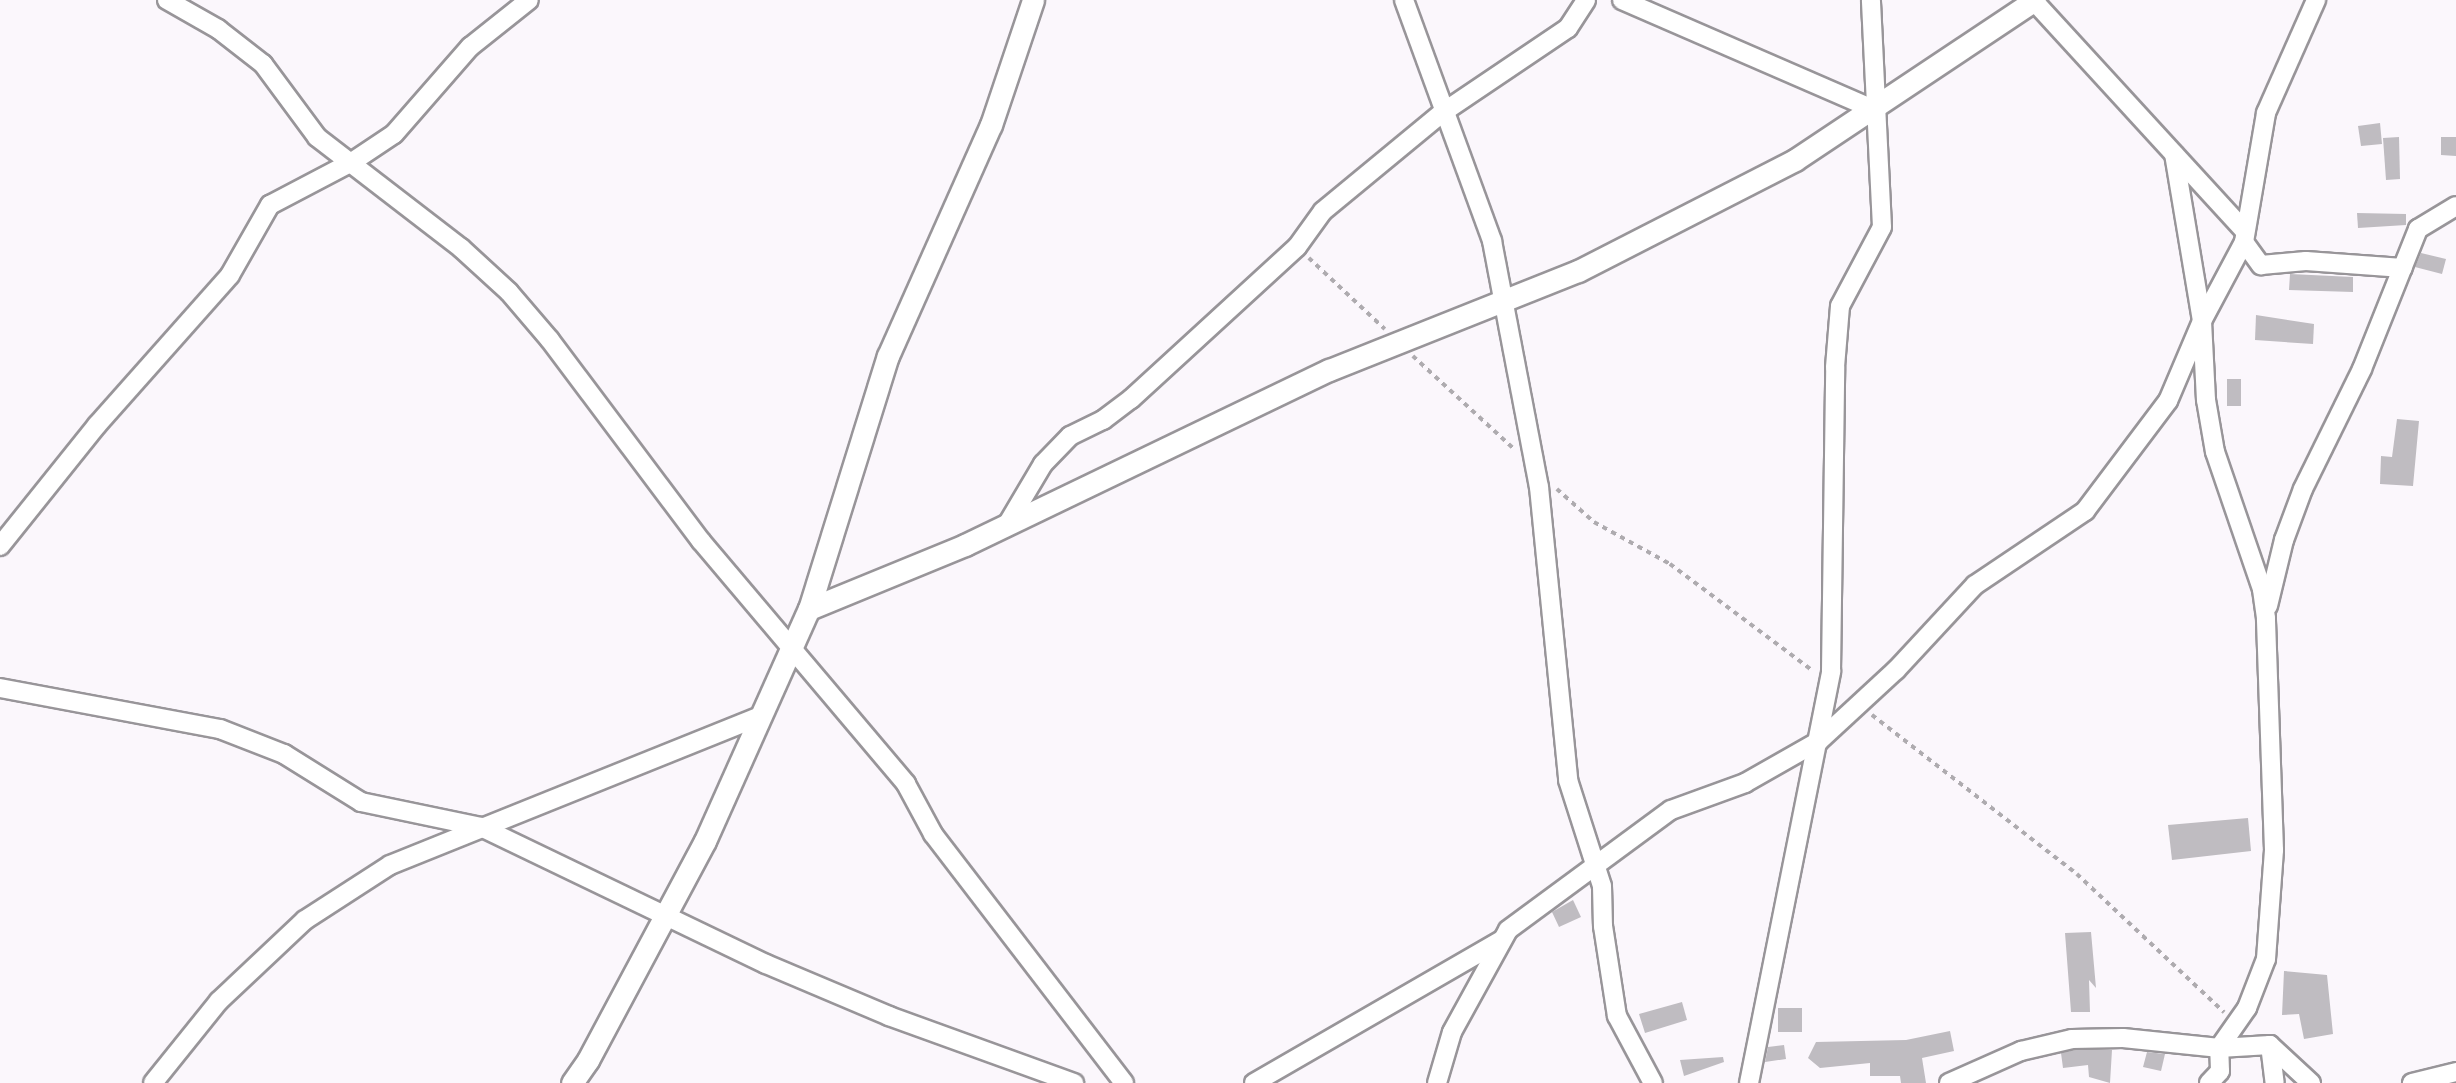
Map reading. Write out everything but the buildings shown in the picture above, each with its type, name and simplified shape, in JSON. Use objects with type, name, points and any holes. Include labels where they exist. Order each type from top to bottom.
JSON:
[{"type":"street","points":[[167,0],[218,29],[263,64],[317,137],[352,162],[509,292],[550,340],[617,435],[701,541],[792,646],[905,784],[933,834],[1124,1083]]},
{"type":"street","points":[[0,546],[97,425],[230,275],[270,205],[352,162],[394,134],[470,47],[529,0]]},
{"type":"street","points":[[572,1083],[705,841],[809,609],[888,356],[991,125],[1032,0]]},
{"type":"street","points":[[1008,523],[1043,464],[1070,436],[1102,421],[1131,399],[1297,247],[1322,211],[1446,111],[1568,28],[1586,0]]},
{"type":"street","points":[[1622,0],[1876,108]]},
{"type":"street","points":[[1749,1083],[1829,683],[1835,367],[1840,306],[1882,227],[1871,0]]},
{"type":"street","points":[[809,609],[1008,523],[1397,341],[1578,271],[1795,160],[2034,0],[2174,154],[2244,236],[2261,265],[2306,261],[2403,268]]},
{"type":"street","points":[[1437,1083],[1452,1032],[1508,930],[1564,892],[1596,862],[1671,810],[1745,783],[1819,741],[1858,705],[1975,584],[2085,511],[2168,401],[2202,321],[2244,236],[2266,113],[2316,0]]},
{"type":"street","points":[[1404,1],[1492,241],[1537,470],[1551,572],[1568,779],[1596,862],[1617,1016],[1653,1083]]},
{"type":"street","points":[[2174,154],[2202,321],[2206,400],[2216,452],[2262,589],[2272,698],[2270,917],[2266,959],[2237,1025],[2219,1048],[2220,1071],[2209,1083]]},
{"type":"street","points":[[2266,618],[2277,564],[2303,489],[2362,369],[2418,229],[2451,213]]},
{"type":"street","points":[[0,688],[219,729],[284,754],[361,802],[481,827],[889,1016],[1074,1083]]},
{"type":"street","points":[[153,1083],[219,1001],[305,920],[390,864],[761,716]]},
{"type":"street","points":[[1254,1083],[1503,939]]},
{"type":"street","points":[[1949,1083],[2007,1056],[2072,1039],[2149,1039],[2219,1048],[2270,1045],[2312,1083]]},
{"type":"street","points":[[2270,1045],[2275,1083]]},
{"type":"street","points":[[2412,1083],[2456,1072]]},
{"type":"path","points":[[1297,247],[1594,522],[1670,564],[1829,683]]},
{"type":"path","points":[[1858,705],[2077,874],[2237,1025]]}]
